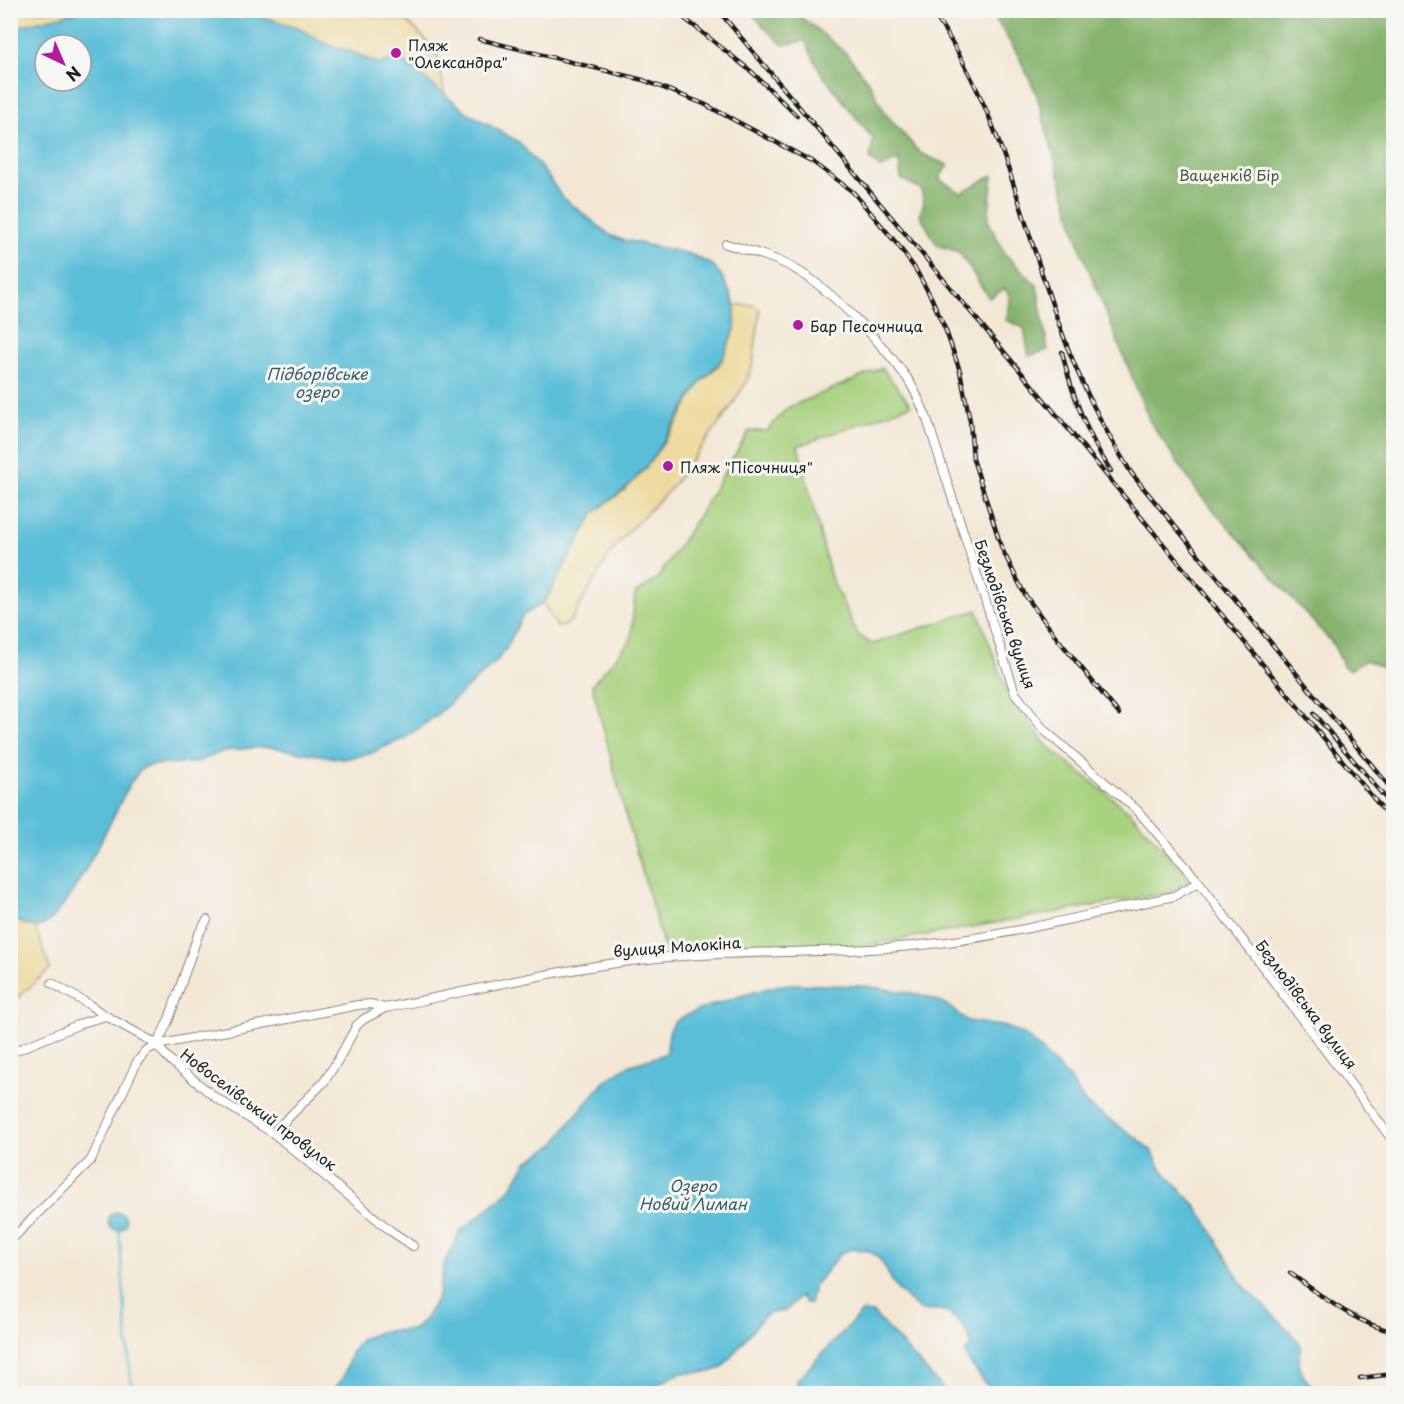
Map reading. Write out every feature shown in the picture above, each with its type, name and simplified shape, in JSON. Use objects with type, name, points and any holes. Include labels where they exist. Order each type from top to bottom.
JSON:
[{"type":"street","name":"Безлюдівська вулиця","points":[[726,244],[784,263],[808,278],[834,299],[873,338],[907,378],[927,419],[1015,693],[1044,730],[1137,810],[1199,882],[1394,1142]]},
{"type":"street","name":"вулиця Молокіна","points":[[157,1045],[358,1005],[371,1004],[385,1008],[566,972],[656,958],[718,954],[844,952],[964,940],[1174,896],[1199,882]]},
{"type":"street","points":[[10,1241],[91,1160],[137,1062],[147,1050],[157,1045],[198,935],[207,920]]},
{"type":"street","name":"Новоселівський провулок","points":[[52,983],[157,1045],[172,1062],[216,1098],[273,1133],[391,1231],[413,1246]]},
{"type":"street","points":[[273,1133],[324,1082],[339,1060],[357,1025],[385,1008]]},
{"type":"street","points":[[10,1053],[74,1026],[106,1016]]},
{"type":"green space","points":[[750,11],[792,11],[847,54],[870,84],[885,113],[920,153],[948,165],[939,179],[961,193],[993,175],[988,220],[1005,254],[1037,285],[1048,350],[1029,356],[1024,328],[1006,320],[1010,301],[1006,288],[989,298],[959,252],[937,245],[920,215],[924,202],[921,189],[901,179],[899,160],[880,168],[870,159],[873,139],[821,73],[805,41],[783,45]]},
{"type":"green space","name":"Ващенків Бір","points":[[991,11],[1393,11],[1393,673],[1366,660],[1350,670],[1344,667],[1333,644],[1199,494],[1150,422],[1080,248],[1036,93],[1018,55]]},
{"type":"green space","points":[[882,368],[911,405],[798,446],[831,578],[858,635],[872,644],[977,610],[1008,694],[1047,746],[1131,813],[1191,880],[1172,892],[852,948],[665,951],[623,805],[592,685],[631,640],[635,594],[657,579],[696,520],[749,431],[767,431],[787,408]]},
{"type":"sand","points":[[11,11],[85,11],[11,28]]},
{"type":"sand","name":"Пляж \"Олександра\"","points":[[244,11],[342,11],[407,21],[437,51],[445,95],[404,62],[392,60],[382,63],[373,62],[350,51],[326,44],[300,28]]},
{"type":"sand","name":"Пляж \"Пісочниця\"","points":[[735,305],[753,305],[760,310],[753,363],[746,383],[729,410],[671,488],[626,534],[610,554],[572,619],[565,626],[557,627],[543,603],[594,513],[625,490],[644,470],[676,425],[700,383],[718,366],[735,329]]},
{"type":"sand","points":[[10,918],[35,927],[50,969],[11,1003]]},
{"type":"water","name":"Підборівське озеро","points":[[85,10],[244,11],[299,28],[326,44],[350,51],[373,62],[382,63],[395,60],[404,62],[468,113],[519,142],[547,175],[561,196],[610,235],[619,239],[690,254],[713,265],[721,275],[733,299],[735,310],[735,329],[722,360],[700,383],[651,461],[632,483],[594,513],[548,596],[541,605],[523,615],[507,647],[496,662],[432,719],[404,738],[369,754],[343,759],[270,747],[251,748],[225,751],[194,763],[149,765],[141,769],[131,782],[90,862],[64,905],[51,919],[37,927],[25,925],[10,918],[11,28]]},
{"type":"water","name":"Озеро Новий Лиман","points":[[790,984],[866,986],[918,994],[942,1002],[968,1021],[1007,1027],[1028,1037],[1069,1078],[1086,1104],[1151,1150],[1162,1170],[1205,1219],[1241,1283],[1297,1339],[1300,1346],[1301,1371],[1308,1382],[1321,1393],[993,1393],[966,1358],[965,1353],[971,1346],[970,1341],[955,1318],[944,1311],[924,1311],[915,1306],[896,1287],[884,1265],[876,1256],[871,1252],[855,1249],[840,1254],[814,1286],[810,1303],[805,1303],[801,1296],[785,1311],[770,1313],[763,1317],[722,1368],[710,1372],[680,1373],[660,1383],[648,1393],[332,1393],[343,1377],[352,1351],[361,1339],[383,1331],[410,1330],[416,1328],[425,1318],[437,1299],[445,1261],[460,1232],[509,1191],[527,1162],[556,1143],[570,1122],[604,1082],[628,1066],[665,1054],[672,1026],[681,1018],[729,1000]]},
{"type":"water","points":[[117,1212],[123,1215],[126,1221],[123,1227],[117,1230],[111,1227],[108,1221],[111,1215]]},
{"type":"water","points":[[862,1312],[873,1313],[947,1393],[800,1393],[796,1389],[797,1380]]},
{"type":"waterway","points":[[119,1230],[133,1394]]},
{"type":"railway","points":[[674,10],[752,72],[797,116]]},
{"type":"railway","points":[[718,10],[1394,823]]},
{"type":"railway","points":[[931,10],[956,48],[976,88],[1008,168],[1048,293],[1077,372],[1132,474],[1394,792]]},
{"type":"railway","points":[[479,39],[643,80],[704,104],[813,162],[853,192],[916,270],[946,331],[960,371],[970,421],[973,459],[1002,549],[1025,595],[1119,714]]},
{"type":"railway","points":[[1062,352],[1081,414],[1094,443],[1111,471]]},
{"type":"railway","points":[[1314,714],[1394,808]]},
{"type":"railway","points":[[1290,1273],[1352,1315],[1379,1328],[1394,1332]]},
{"type":"railway","points":[[1360,1378],[1394,1374]]},
{"type":"place","name":"Пляж \"Олександра\"","points":[[396,53]]},
{"type":"place","name":"Бар Песочница","points":[[798,325]]},
{"type":"place","name":"Пляж \"Пісочниця\"","points":[[668,466]]}]
